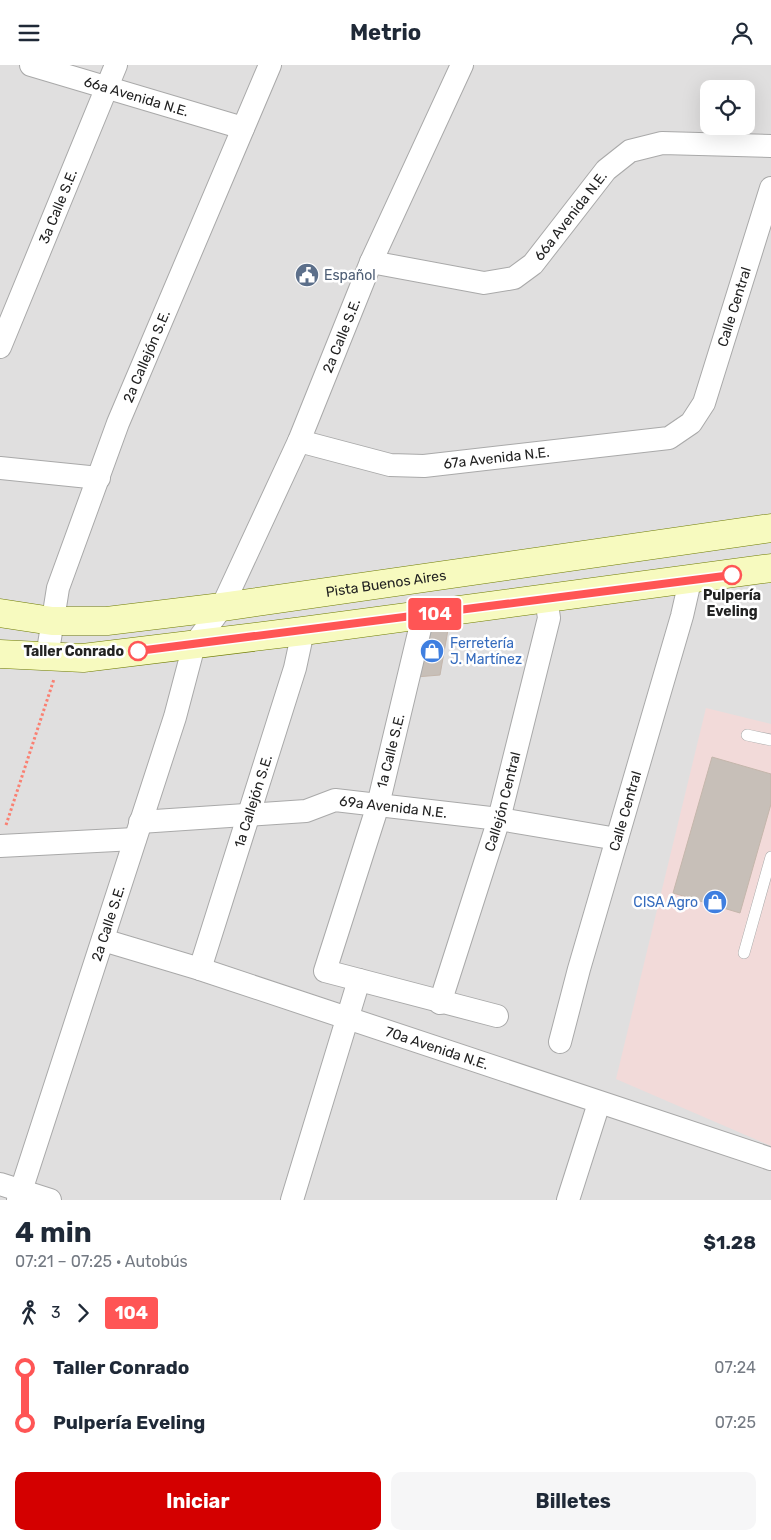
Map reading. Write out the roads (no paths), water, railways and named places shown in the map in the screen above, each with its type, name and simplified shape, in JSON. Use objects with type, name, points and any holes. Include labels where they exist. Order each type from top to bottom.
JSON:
[{"type":"main road","name":"Pista Buenos Aires","points":[[0,613],[52,621],[107,621],[222,607],[771,527]]},
{"type":"main road","points":[[0,654],[83,658],[422,616],[546,597],[690,581],[771,568]]},
{"type":"street","name":"66a Avenida N.E.","points":[[31,65],[244,128]]},
{"type":"street","name":"3a Calle S.E.","points":[[0,347],[116,65]]},
{"type":"street","name":"2a Callejón S.E.","points":[[54,657],[52,621],[58,589],[118,423],[270,65]]},
{"type":"street","name":"2a Calle S.E.","points":[[13,1192],[103,940],[175,717],[194,645],[222,607],[299,441],[371,262],[462,65]]},
{"type":"street","name":"66a Avenida N.E.","points":[[371,262],[484,283],[514,278],[533,264],[606,170],[630,151],[662,143],[771,146]]},
{"type":"street","name":"Calle Central","points":[[691,423],[704,403],[771,188]]},
{"type":"street","name":"67a Avenida N.E.","points":[[299,441],[390,465],[424,466],[669,438],[691,423]]},
{"type":"street","points":[[0,468],[99,478]]},
{"type":"street","name":"Calle Central","points":[[560,1042],[579,969],[682,616],[690,581]]},
{"type":"street","name":"Callejón Central","points":[[440,1003],[499,819],[549,618],[546,597]]},
{"type":"street","name":"1a Calle S.E.","points":[[359,980],[325,971],[378,805],[422,616]]},
{"type":"street","name":"1a Callejón S.E.","points":[[200,969],[295,668],[303,631]]},
{"type":"street","name":"69a Avenida N.E.","points":[[2,839],[137,830],[306,811],[335,800],[499,819],[618,839]]},
{"type":"street","name":"70a Avenida N.E.","points":[[103,940],[200,969],[771,1159]]},
{"type":"street","points":[[292,1200],[359,980],[497,1017]]},
{"type":"street","points":[[568,1200],[599,1103]]},
{"type":"street","points":[[13,1192],[50,1200]]},
{"type":"lane","points":[[747,735],[771,740]]},
{"type":"lane","points":[[744,953],[771,857]]},
{"type":"place","name":"Español","points":[[307,275]]},
{"type":"place","name":"Pulpería Eveling","points":[[732,575]]},
{"type":"place","name":"Taller Conrado","points":[[138,651]]},
{"type":"place","name":"Ferretería J. Martínez","points":[[432,651]]},
{"type":"place","name":"CISA Agro","points":[[715,902]]}]
